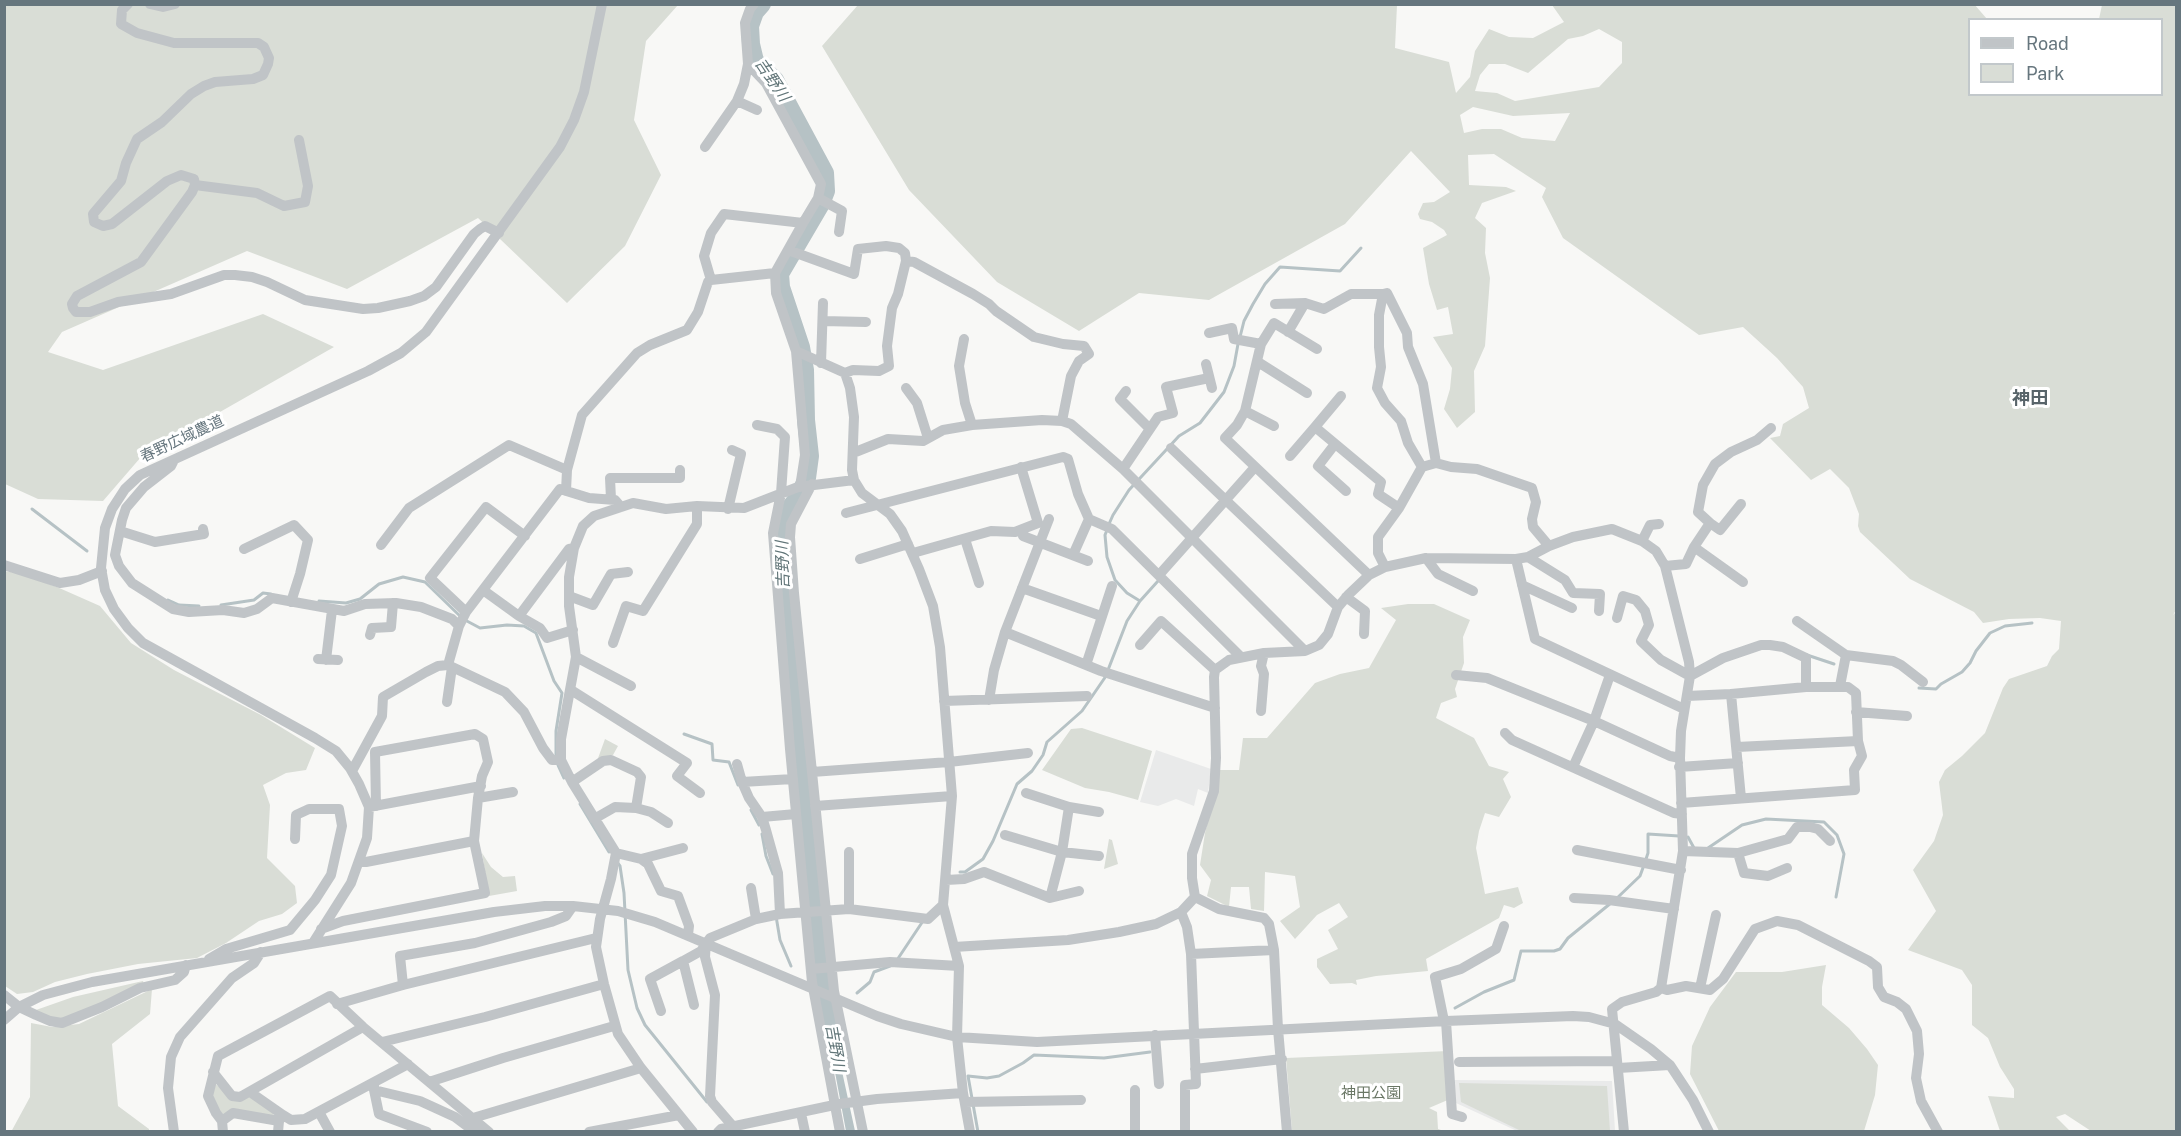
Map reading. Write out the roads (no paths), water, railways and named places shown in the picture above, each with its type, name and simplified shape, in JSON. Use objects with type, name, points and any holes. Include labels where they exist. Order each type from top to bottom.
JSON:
[{"type":"street","points":[[128,4],[122,10],[121,24],[137,33],[174,43],[258,43],[264,47],[269,58],[263,75],[253,79],[215,82],[204,86],[162,122],[137,139],[121,181],[93,214],[94,222],[103,226],[111,224],[167,181],[181,175],[194,179],[195,185],[187,202],[141,262],[77,296],[72,304],[76,312],[90,312],[118,302],[171,294],[224,275],[235,274],[267,282],[305,300],[363,309],[378,308],[424,296],[436,287],[474,234],[485,226],[499,233]]},
{"type":"street","points":[[150,4],[163,7],[174,4]]},
{"type":"street","name":"春野広域農道","points":[[313,943],[351,884],[367,838],[373,806],[352,771],[336,752],[315,738],[143,643],[128,628],[114,609],[105,590],[101,552],[105,528],[116,502],[125,489],[140,475],[361,374],[401,353],[426,332],[560,147],[574,120],[591,63],[602,4]]},
{"type":"street","points":[[705,147],[736,101],[744,84],[748,64],[745,23],[753,4]]},
{"type":"street","points":[[566,491],[567,470],[582,415],[637,353],[650,345],[687,330],[698,312],[708,282],[775,273],[793,252],[803,223],[818,198],[821,184],[766,83],[748,64]]},
{"type":"street","points":[[736,101],[757,110]]},
{"type":"street","points":[[195,185],[257,193],[279,205],[305,202],[308,186],[299,140]]},
{"type":"street","points":[[818,198],[842,211],[838,232]]},
{"type":"street","points":[[711,280],[704,256],[711,233],[724,214],[803,223]]},
{"type":"street","points":[[793,252],[854,274],[858,249],[886,246],[898,248],[905,253],[906,261],[892,308],[887,346],[890,366],[879,371],[853,370],[845,373],[801,353]]},
{"type":"street","points":[[906,261],[914,262],[981,299],[1034,337],[1084,346],[1089,354],[1079,361],[1071,376],[1062,421]]},
{"type":"street","points":[[775,273],[776,292],[801,353],[805,486],[791,524],[790,537],[832,996],[855,1102],[864,1131]]},
{"type":"street","points":[[1275,304],[1305,303],[1324,309],[1350,294],[1387,293],[1392,306],[1403,321],[1408,347],[1423,384],[1436,463]]},
{"type":"street","points":[[1383,294],[1379,336],[1381,368],[1377,388],[1385,403],[1401,421],[1408,443],[1422,467]]},
{"type":"street","points":[[821,363],[823,303]]},
{"type":"street","points":[[1288,332],[1305,303]]},
{"type":"street","points":[[823,321],[866,322]]},
{"type":"street","points":[[1317,349],[1274,323],[1262,344],[1245,411],[1238,425],[1225,438],[1369,575]]},
{"type":"street","points":[[1209,333],[1232,328],[1239,340],[1262,344]]},
{"type":"street","points":[[964,339],[959,366],[965,403],[972,425]]},
{"type":"street","points":[[1258,362],[1307,393]]},
{"type":"street","points":[[1123,469],[1158,417],[1173,413],[1166,387],[1210,383],[1206,364]]},
{"type":"street","points":[[845,373],[850,388],[854,417],[852,470],[854,480],[862,493],[890,514],[902,531],[933,606],[940,647],[952,796],[943,906],[959,966],[957,1037],[968,1100],[970,1131]]},
{"type":"street","points":[[906,388],[917,403],[928,438]]},
{"type":"street","points":[[1126,391],[1120,399],[1149,428]]},
{"type":"street","points":[[1290,456],[1341,396]]},
{"type":"street","points":[[1245,411],[1274,426]]},
{"type":"street","points":[[853,453],[888,439],[923,441],[943,430],[972,425],[1042,420],[1071,424],[1123,469],[1305,651]]},
{"type":"street","points":[[757,425],[777,429],[785,437],[781,493],[773,533],[796,814],[813,969],[840,1131]]},
{"type":"street","points":[[1315,427],[1381,482],[1378,494],[1399,508]]},
{"type":"street","points":[[1742,504],[1720,530],[1698,512],[1703,485],[1716,464],[1731,452],[1757,440],[1772,428]]},
{"type":"street","points":[[1335,444],[1318,466],[1347,491]]},
{"type":"street","points":[[381,545],[409,508],[509,445],[567,470]]},
{"type":"street","points":[[1171,448],[1338,607]]},
{"type":"street","points":[[728,509],[741,454],[732,450]]},
{"type":"street","points":[[177,457],[171,466],[144,487],[126,508],[115,555],[119,566],[132,583],[173,609],[189,612],[223,610],[244,612],[257,609],[272,598],[292,597],[332,610],[344,611],[365,604],[393,603],[421,607],[452,619],[462,619]]},
{"type":"street","points":[[846,513],[1063,457],[1068,459],[1077,494],[1089,519],[1108,526],[1241,657]]},
{"type":"street","points":[[1385,567],[1378,553],[1378,537],[1399,508],[1422,467],[1436,463],[1477,469],[1532,488],[1536,502],[1532,519],[1533,527],[1549,546]]},
{"type":"street","points":[[860,560],[991,531],[1015,532],[1038,523],[1022,467]]},
{"type":"street","points":[[1159,575],[1255,467]]},
{"type":"street","points":[[611,499],[610,478],[680,478],[680,470]]},
{"type":"street","points":[[556,760],[576,657],[569,577],[574,548],[583,526],[594,516],[633,503],[666,509],[697,506],[744,508],[805,486],[854,480]]},
{"type":"street","points":[[447,702],[450,666],[462,619],[560,489],[589,498],[615,500],[621,507]]},
{"type":"street","points":[[613,643],[626,606],[643,611],[697,524],[697,506]]},
{"type":"street","points":[[462,619],[430,578],[486,507],[525,536]]},
{"type":"street","points":[[989,700],[994,670],[1005,632],[1049,519]]},
{"type":"street","points":[[1073,555],[1089,519]]},
{"type":"street","points":[[1665,566],[1686,564],[1710,523]]},
{"type":"street","points":[[1642,541],[1650,525],[1659,524]]},
{"type":"street","points":[[244,549],[294,525],[308,540],[292,597]]},
{"type":"street","points":[[120,531],[155,542],[204,534],[203,529]]},
{"type":"street","points":[[954,947],[1068,939],[1119,932],[1156,924],[1182,912],[1195,897],[1192,854],[1214,791],[1215,670],[1229,660],[1264,653],[1305,651],[1319,645],[1328,634],[1338,607],[1346,597],[1369,575],[1385,567],[1426,558],[1516,559],[1528,557],[1573,537],[1612,530],[1642,541],[1656,551],[1665,566],[1689,662],[1690,676],[1678,761],[1681,803],[1678,814],[1683,851],[1661,988],[1656,992],[1622,1002],[1612,1009],[1624,1131]]},
{"type":"street","points":[[1023,536],[1088,561]]},
{"type":"street","points":[[965,538],[979,583]]},
{"type":"street","points":[[1695,547],[1743,582]]},
{"type":"street","points":[[519,616],[569,549],[574,548]]},
{"type":"street","points":[[1528,557],[1565,580],[1573,593],[1600,594],[1599,611]]},
{"type":"street","points":[[1426,558],[1438,574],[1473,591]]},
{"type":"street","points":[[1516,559],[1535,639],[1684,709]]},
{"type":"street","points":[[4,565],[60,583],[79,580],[102,571]]},
{"type":"street","points":[[569,596],[593,605],[611,574],[628,572]]},
{"type":"street","points":[[1522,585],[1572,608]]},
{"type":"street","points":[[1086,665],[1112,586]]},
{"type":"street","points":[[1022,588],[1101,616]]},
{"type":"street","points":[[483,590],[540,628],[547,638],[573,630]]},
{"type":"street","points":[[1617,618],[1623,596],[1626,595],[1636,600],[1645,611],[1649,625],[1641,641],[1661,660],[1690,676]]},
{"type":"street","points":[[1346,597],[1365,611],[1364,634]]},
{"type":"street","points":[[370,635],[372,628],[391,627],[393,603]]},
{"type":"street","points":[[327,659],[332,610]]},
{"type":"street","points":[[1140,645],[1161,621],[1215,670]]},
{"type":"street","points":[[1797,621],[1846,655],[1893,661],[1923,682]]},
{"type":"street","points":[[1005,632],[1105,673],[1215,708]]},
{"type":"street","points":[[1690,676],[1723,658],[1761,645],[1770,645],[1783,647],[1806,658],[1806,687]]},
{"type":"street","points":[[1261,711],[1264,674],[1261,666],[1264,653]]},
{"type":"street","points":[[1840,686],[1846,655]]},
{"type":"street","points":[[576,657],[631,686]]},
{"type":"street","points":[[352,771],[382,716],[383,697],[438,666],[450,666],[505,692],[524,712],[543,748],[556,760],[572,782],[615,859],[596,938],[614,1026],[641,1068],[693,1131]]},
{"type":"street","points":[[1456,675],[1487,678],[1594,721],[1678,761],[1738,763]]},
{"type":"street","points":[[1573,767],[1594,721],[1610,675]]},
{"type":"street","points":[[1681,803],[1855,790],[1854,770],[1862,756],[1858,741],[1856,693],[1848,687],[1806,687],[1687,696]]},
{"type":"street","points":[[571,690],[687,764],[677,776],[699,793]]},
{"type":"street","points":[[1731,694],[1741,798]]},
{"type":"street","points":[[944,701],[1087,696]]},
{"type":"street","points":[[1856,712],[1908,716]]},
{"type":"street","points":[[1505,733],[1512,740],[1678,814]]},
{"type":"street","points":[[321,929],[343,921],[485,893],[474,841],[478,798],[481,786],[482,776],[488,762],[483,739],[475,734],[375,753],[373,806],[481,786]]},
{"type":"street","points":[[1737,747],[1858,741]]},
{"type":"street","points":[[812,772],[949,762],[1028,753]]},
{"type":"street","points":[[572,782],[603,761],[611,760],[637,772],[641,777],[636,808]]},
{"type":"street","points":[[737,764],[749,798],[762,817],[778,873],[777,915]]},
{"type":"street","points":[[742,782],[793,779]]},
{"type":"street","points":[[478,798],[513,792]]},
{"type":"street","points":[[1026,793],[1069,807],[1099,812]]},
{"type":"street","points":[[815,806],[952,796]]},
{"type":"street","points":[[594,819],[615,807],[636,808],[651,812],[668,824]]},
{"type":"street","points":[[1050,898],[1062,852],[1069,807]]},
{"type":"street","points":[[203,962],[226,949],[290,930],[315,900],[331,875],[342,826],[339,809],[309,809],[296,815],[295,839]]},
{"type":"street","points":[[762,817],[796,814]]},
{"type":"street","points":[[1683,851],[1738,852],[1788,839],[1797,827],[1818,829],[1830,841]]},
{"type":"street","points":[[1005,835],[1062,852],[1099,856]]},
{"type":"street","points":[[359,861],[366,862],[474,841]]},
{"type":"street","points":[[615,859],[641,859],[683,848]]},
{"type":"street","points":[[1577,850],[1681,870]]},
{"type":"street","points":[[849,852],[849,909]]},
{"type":"street","points":[[1738,852],[1744,873],[1768,876],[1787,868]]},
{"type":"street","points":[[641,859],[648,864],[661,891],[678,896],[689,926],[688,934]]},
{"type":"street","points":[[946,880],[964,879],[984,872],[1050,898],[1078,891]]},
{"type":"street","points":[[751,888],[756,919]]},
{"type":"street","points":[[1195,897],[1219,909],[1264,918],[1269,924],[1274,950],[1287,1131]]},
{"type":"street","points":[[1574,898],[1622,901],[1674,909]]},
{"type":"street","points":[[4,1020],[20,1007],[43,995],[92,982],[494,912],[544,906],[573,906],[618,911],[688,934],[900,1024],[957,1037],[1156,1046],[1194,1034],[1445,1021],[1589,1017],[1615,1024],[1652,1049],[1670,1065],[1693,1100],[1709,1131]]},
{"type":"street","points":[[403,985],[400,956],[475,944],[566,916],[573,906]]},
{"type":"street","points":[[661,1011],[650,979],[701,951],[710,938],[756,919],[849,909],[928,919],[943,906]]},
{"type":"street","points":[[1182,912],[1191,954],[1196,1084],[1185,1085],[1185,1131]]},
{"type":"street","points":[[1700,988],[1716,915]]},
{"type":"street","points":[[1661,988],[1667,990],[1686,986],[1710,990],[1717,986],[1755,929],[1777,921],[1798,925],[1869,961],[1876,967],[1878,987],[1884,997],[1898,1002],[1906,1009],[1917,1031],[1919,1054],[1916,1078],[1921,1101],[1938,1131]]},
{"type":"street","points":[[1462,1117],[1452,1114],[1445,1021],[1435,977],[1461,969],[1496,950],[1504,926]]},
{"type":"street","points":[[337,1004],[403,985],[596,938]]},
{"type":"street","points":[[706,942],[705,957],[715,995],[710,1096],[728,1129],[855,1102],[1082,1100]]},
{"type":"street","points":[[1191,954],[1274,950]]},
{"type":"street","points":[[174,1131],[168,1088],[171,1057],[180,1037],[232,978],[254,963],[261,952]]},
{"type":"street","points":[[683,961],[694,1005]]},
{"type":"street","points":[[813,969],[890,962],[959,966]]},
{"type":"street","points":[[4,996],[20,1007],[50,1021],[62,1023],[140,988],[176,980],[184,972],[186,965]]},
{"type":"street","points":[[382,1042],[485,1017],[604,984]]},
{"type":"street","points":[[408,1064],[374,1087],[305,1119],[280,1123],[233,1113],[223,1126],[208,1096],[218,1056],[330,996],[363,1027],[382,1042],[489,1131]]},
{"type":"street","points":[[429,1082],[614,1026]]},
{"type":"street","points":[[213,1072],[232,1096],[240,1097],[363,1027]]},
{"type":"street","points":[[1156,1046],[1159,1084]]},
{"type":"street","points":[[1195,1069],[1282,1059]]},
{"type":"street","points":[[1459,1062],[1670,1065]]},
{"type":"street","points":[[473,1118],[641,1068]]},
{"type":"street","points":[[374,1087],[380,1114],[427,1131]]},
{"type":"street","points":[[374,1087],[420,1101],[455,1117],[475,1131]]},
{"type":"street","points":[[1135,1090],[1135,1131]]},
{"type":"street","points":[[250,1092],[280,1123]]},
{"type":"street","points":[[319,1112],[330,1131]]},
{"type":"street","points":[[801,1113],[805,1131]]},
{"type":"street","points":[[589,1131],[678,1115]]},
{"type":"water","points":[[832,1015],[855,1131],[846,1131],[829,1040]]},
{"type":"waterway","name":"吉野川","points":[[762,4],[755,12],[750,26],[755,61],[775,80],[825,173],[826,191],[821,204],[780,274],[781,287],[801,347],[805,370],[806,420],[810,456],[807,478],[799,496],[785,514],[781,543],[791,688],[820,961],[835,1047]]},
{"type":"waterway","points":[[1240,337],[1244,321],[1253,304],[1265,284],[1280,267],[1340,271],[1361,248]]},
{"type":"waterway","points":[[1109,524],[1129,490],[1179,436],[1200,423],[1224,392],[1234,366],[1238,344]]},
{"type":"waterway","points":[[32,509],[87,551]]},
{"type":"waterway","points":[[1107,530],[1105,535],[1107,557],[1115,580],[1127,593],[1140,601]]},
{"type":"waterway","points":[[319,601],[346,603],[360,599],[379,584],[403,577],[425,582],[460,616]]},
{"type":"waterway","points":[[1108,670],[1127,621],[1140,601],[1158,581]]},
{"type":"waterway","points":[[221,605],[254,600],[263,593],[271,594]]},
{"type":"waterway","points":[[168,600],[179,605],[199,606]]},
{"type":"waterway","points":[[465,620],[480,628],[524,626],[536,633],[554,681],[562,693],[556,731],[556,755]]},
{"type":"waterway","points":[[1919,688],[1936,689],[1962,672],[1990,633],[2005,626],[2032,623]]},
{"type":"waterway","points":[[1807,655],[1834,664]]},
{"type":"waterway","points":[[960,872],[965,872],[983,859],[1017,784],[1032,771],[1043,755],[1047,742],[1082,711],[1106,676]]},
{"type":"waterway","points":[[684,734],[712,744],[713,760],[729,762],[738,785]]},
{"type":"waterway","points":[[558,765],[564,778]]},
{"type":"waterway","points":[[580,804],[609,852]]},
{"type":"waterway","points":[[751,810],[759,825]]},
{"type":"waterway","points":[[1708,848],[1742,825],[1766,819],[1824,822],[1837,835],[1844,854],[1836,897]]},
{"type":"waterway","points":[[762,834],[766,856],[773,874]]},
{"type":"waterway","points":[[1646,859],[1648,834],[1679,836]]},
{"type":"waterway","points":[[1688,837],[1694,848]]},
{"type":"waterway","points":[[617,862],[620,866],[624,893],[628,970],[637,1008],[645,1025],[707,1102]]},
{"type":"waterway","points":[[1616,899],[1640,876],[1644,865]]},
{"type":"waterway","points":[[1455,1008],[1484,992],[1514,980],[1521,951],[1560,949],[1568,938],[1611,903]]},
{"type":"waterway","points":[[776,916],[780,940],[791,966]]},
{"type":"waterway","points":[[897,960],[923,921]]},
{"type":"waterway","points":[[857,993],[870,982],[874,972],[890,966]]},
{"type":"waterway","points":[[978,1132],[968,1076],[987,1078],[999,1076],[1034,1055],[1104,1058],[1150,1052]]},
{"type":"district","name":"神田","points":[[2030,398]]},
{"type":"park label","name":"神田公園","points":[[1371,1093]]}]
